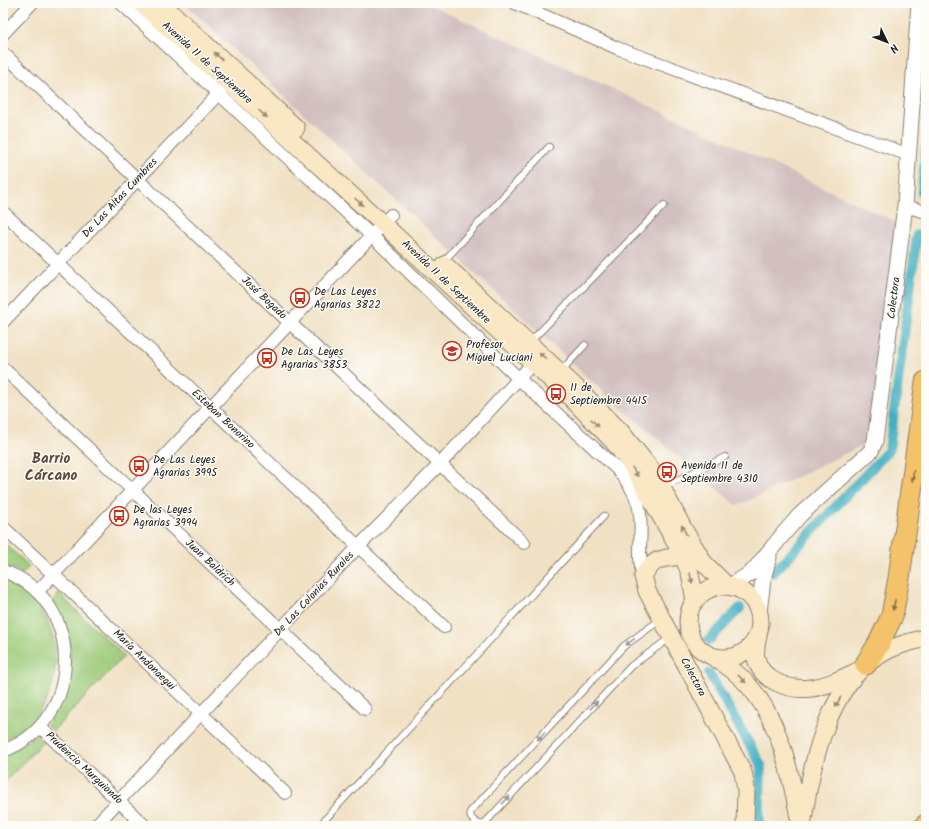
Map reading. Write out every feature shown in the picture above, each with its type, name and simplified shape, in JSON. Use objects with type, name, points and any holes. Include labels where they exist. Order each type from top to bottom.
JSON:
[{"type":"highway","points":[[863,667],[879,643],[892,616],[899,578],[926,382]]},
{"type":"main road","name":"Avenida 11 de Septiembre","points":[[141,3],[228,84],[387,220],[442,263],[529,342],[606,416],[650,468],[704,563],[728,586]]},
{"type":"main road","name":"Avenida 11 de Septiembre","points":[[160,3],[228,84]]},
{"type":"main road","name":"Avenida 11 de Septiembre","points":[[387,220],[533,363],[571,398],[612,440],[628,460],[684,556],[690,573],[694,601]]},
{"type":"main road","points":[[643,576],[651,564],[657,560],[684,556]]},
{"type":"main road","name":"Colectora","points":[[643,576],[647,591],[743,772],[746,790],[745,826]]},
{"type":"main road","points":[[801,826],[784,753],[768,716],[749,686],[731,668],[698,647],[690,633],[688,616],[694,601],[708,589],[714,587],[735,587],[748,594],[755,602],[759,612],[761,624],[756,654],[758,665],[765,675],[777,683],[785,686],[801,688],[819,687],[863,667],[890,649],[901,644],[926,638]]},
{"type":"main road","points":[[712,656],[724,658],[736,656],[751,646],[758,636]]},
{"type":"main road","points":[[801,826],[809,779],[822,737],[841,695],[863,667]]},
{"type":"street","points":[[3,34],[32,3]]},
{"type":"street","points":[[121,3],[228,84],[372,236],[519,379],[616,468],[624,477],[633,492],[639,508],[641,524],[640,567],[643,576]]},
{"type":"street","points":[[515,3],[617,48],[909,155]]},
{"type":"street","name":"Colectora","points":[[728,586],[754,570],[800,515],[871,451],[875,441],[905,206],[919,3]]},
{"type":"street","name":"José Bogado","points":[[3,53],[524,543]]},
{"type":"street","name":"De Las Altas Cumbres","points":[[3,322],[228,84]]},
{"type":"street","points":[[905,206],[926,212]]},
{"type":"street","name":"Esteban Bonorino","points":[[3,212],[444,627]]},
{"type":"street","points":[[37,592],[387,220]]},
{"type":"street","name":"De Las Colonias Rurales","points":[[95,826],[358,547],[440,464],[533,363]]},
{"type":"street","name":"Juan Baldrich","points":[[3,368],[365,709]]},
{"type":"street","name":"María Andonaegui","points":[[3,527],[285,793]]},
{"type":"street","name":"Colectora","points":[[759,612],[763,579],[771,550]]},
{"type":"street","points":[[3,571],[24,581],[37,592],[49,606],[58,622],[64,640],[66,659],[60,696],[51,712],[40,727],[26,740],[3,751]]},
{"type":"street","name":"Prudencio Murguiondo","points":[[40,727],[145,826]]},
{"type":"lane","points":[[442,263],[549,147]]},
{"type":"lane","points":[[529,342],[664,205]]},
{"type":"lane","points":[[560,372],[585,345]]},
{"type":"lane","points":[[662,488],[725,457]]},
{"type":"lane","points":[[319,826],[604,516]]},
{"type":"lane","points":[[662,619],[624,646],[470,812],[470,818],[477,824],[483,825],[631,666],[671,637]]},
{"type":"shaded area","points":[[184,3],[426,3],[676,118],[898,223],[869,442],[737,506],[603,392]]},
{"type":"green space","points":[[3,542],[29,566],[22,574],[15,569],[3,565]]},
{"type":"green space","points":[[3,580],[26,594],[42,613],[52,635],[56,660],[52,685],[42,707],[26,726],[3,740]]},
{"type":"green space","points":[[59,594],[124,656],[53,731],[47,725],[66,691],[70,670],[70,649],[65,628],[52,602]]},
{"type":"green space","points":[[36,736],[43,742],[3,784],[3,755]]},
{"type":"waterway","points":[[922,193],[926,147]]},
{"type":"waterway","points":[[773,573],[889,450],[917,235]]},
{"type":"waterway","points":[[709,640],[740,608]]},
{"type":"waterway","points":[[709,673],[761,765],[759,826]]},
{"type":"place","name":"De Las Leyes Agrarias 3822","points":[[300,298]]},
{"type":"place","name":"Profesor Miguel Luciani","points":[[452,351]]},
{"type":"place","name":"De Las Leyes Agrarias 3853","points":[[267,358]]},
{"type":"place","name":"11 de Septiembre 4415","points":[[556,394]]},
{"type":"place","name":"De Las Leyes Agrarias 3995","points":[[139,466]]},
{"type":"place","name":"Avenida 11 de Septiembre 4310","points":[[667,472]]},
{"type":"place","name":"De las Leyes Agrarias 3994","points":[[119,516]]},
{"type":"district","name":"Barrio Cárcano","points":[[51,468]]}]
